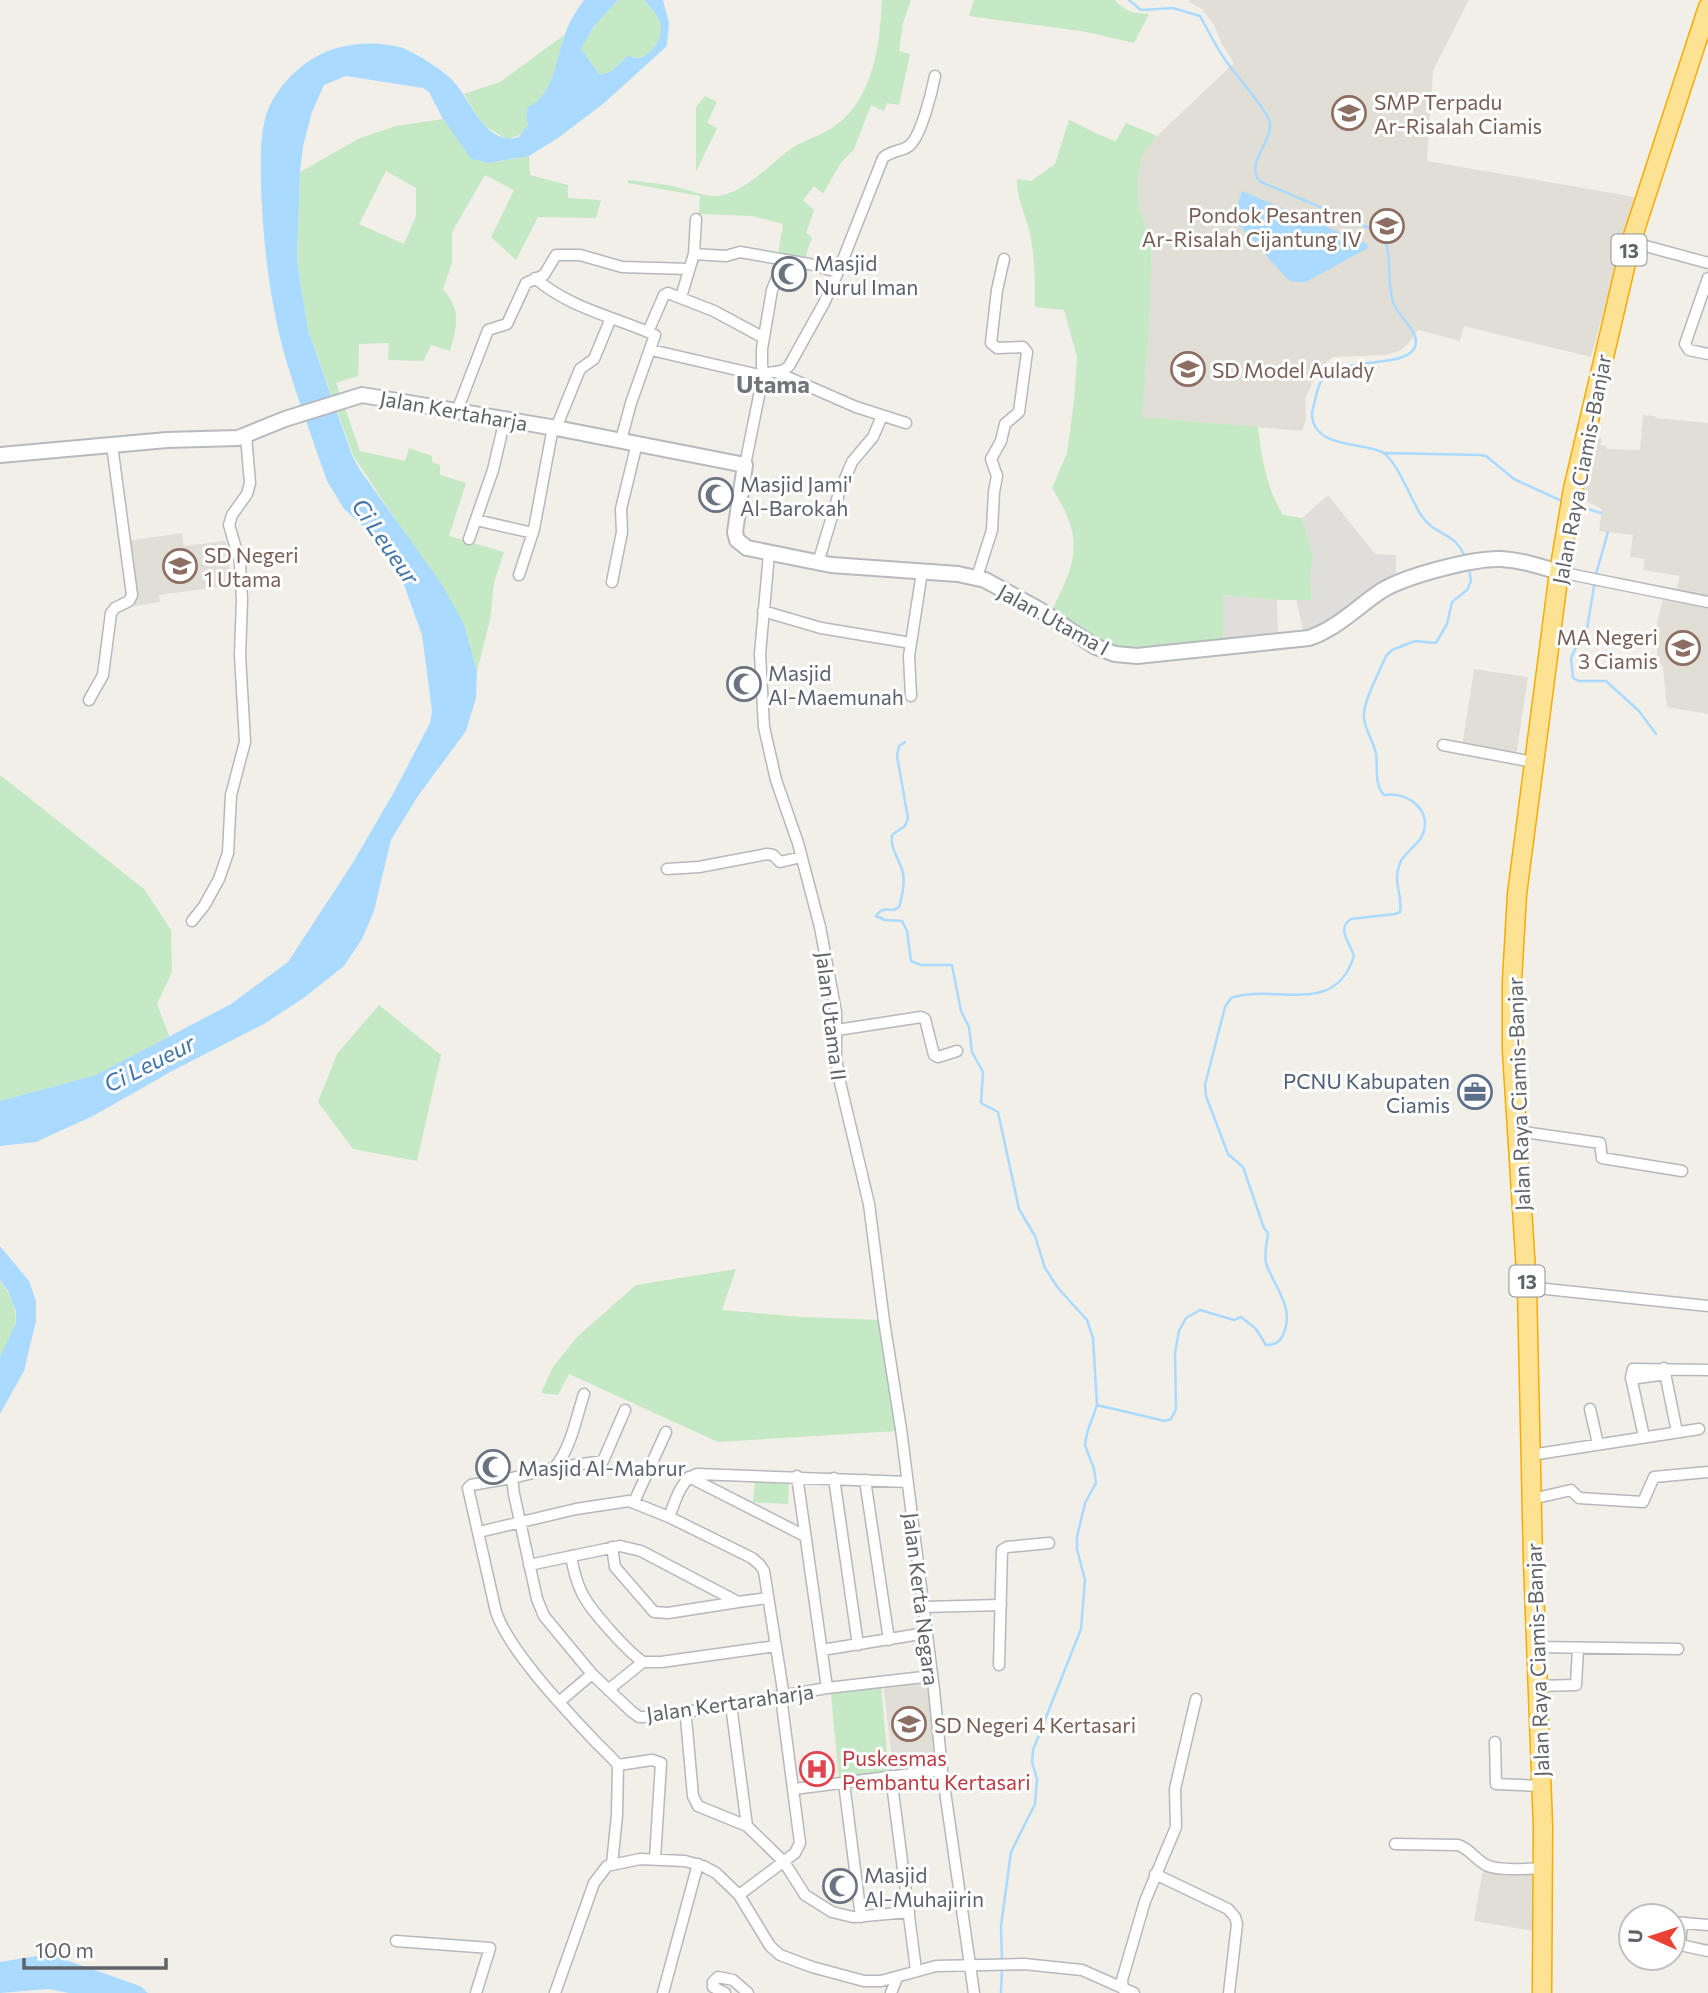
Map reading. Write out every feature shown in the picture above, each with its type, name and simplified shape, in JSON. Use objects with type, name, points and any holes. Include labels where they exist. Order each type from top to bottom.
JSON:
[{"type":"highway","name":"Jalan Raya Ciamis-Banjar","points":[[1542,1993],[1543,1868],[1527,1287],[1512,1051],[1512,981],[1517,894],[1570,504],[1631,242],[1696,53],[1708,7]]},
{"type":"street","points":[[767,374],[784,371],[789,366],[824,303],[883,158],[888,153],[909,147],[913,142],[930,100],[935,76]]},
{"type":"street","points":[[681,297],[694,254],[696,219]]},
{"type":"street","points":[[1631,242],[1708,263]]},
{"type":"street","points":[[694,254],[726,256],[738,252],[809,264],[838,272]]},
{"type":"street","points":[[457,411],[488,330],[507,324],[524,285],[544,275],[555,256],[583,256],[619,267],[689,269]]},
{"type":"street","points":[[977,577],[992,530],[997,477],[992,459],[1001,441],[1005,424],[1020,409],[1027,352],[1023,347],[997,348],[991,342],[1004,259]]},
{"type":"street","points":[[745,465],[767,374],[762,366],[773,285],[784,261]]},
{"type":"street","points":[[535,278],[553,292],[656,336],[631,403],[621,440]]},
{"type":"street","points":[[1708,278],[1685,344],[1689,350],[1708,354]]},
{"type":"street","points":[[648,332],[665,294],[681,297],[764,338]]},
{"type":"street","points":[[519,575],[533,533],[555,427],[580,369],[594,359],[611,318]]},
{"type":"street","points":[[651,350],[767,374],[906,424]]},
{"type":"street","name":"Jalan Kertaharja","points":[[0,455],[246,436],[285,419],[350,397],[374,396],[555,427],[745,465]]},
{"type":"street","points":[[818,563],[839,493],[852,462],[873,437],[882,416]]},
{"type":"street","points":[[469,539],[496,460],[505,419]]},
{"type":"street","points":[[192,921],[219,879],[228,853],[232,795],[245,742],[240,654],[240,562],[229,525],[232,515],[249,489],[246,436]]},
{"type":"street","points":[[612,582],[622,533],[621,509],[637,443]]},
{"type":"street","points":[[89,700],[103,675],[111,613],[115,608],[127,603],[131,595],[112,445]]},
{"type":"street","name":"Jalan Utama I","points":[[745,465],[735,536],[742,547],[818,563],[977,577],[1040,610],[1094,646],[1115,654],[1137,656],[1309,638],[1334,628],[1389,587],[1471,563],[1511,560],[1559,572]]},
{"type":"street","points":[[476,520],[533,533]]},
{"type":"street","name":"Jalan Utama II","points":[[769,554],[759,666],[764,727],[833,990],[837,1069],[869,1204],[907,1482]]},
{"type":"street","points":[[911,696],[911,643],[922,572]]},
{"type":"street","points":[[1559,572],[1708,602]]},
{"type":"street","points":[[763,611],[821,628],[911,643]]},
{"type":"street","points":[[1443,745],[1534,762]]},
{"type":"street","points":[[667,869],[699,867],[766,854],[782,862],[800,858]]},
{"type":"street","points":[[837,1030],[921,1017],[925,1019],[934,1055],[938,1057],[957,1051]]},
{"type":"street","points":[[1517,1131],[1599,1143],[1602,1158],[1682,1171]]},
{"type":"street","points":[[1527,1287],[1708,1306]]},
{"type":"street","points":[[1644,1437],[1631,1380],[1665,1371],[1708,1370]]},
{"type":"street","points":[[1665,1371],[1677,1432]]},
{"type":"street","points":[[554,1468],[562,1458],[584,1394]]},
{"type":"street","points":[[1590,1409],[1598,1444]]},
{"type":"street","points":[[612,1864],[618,1765],[559,1702],[499,1621],[469,1486],[554,1468],[603,1461],[625,1410]]},
{"type":"street","points":[[1531,1455],[1699,1429]]},
{"type":"street","points":[[634,1502],[666,1432]]},
{"type":"street","points":[[1532,1499],[1571,1490],[1579,1498],[1643,1502],[1656,1476],[1708,1472]]},
{"type":"street","points":[[669,1517],[682,1486],[689,1477],[709,1473],[907,1482]]},
{"type":"street","points":[[797,1476],[827,1688]]},
{"type":"street","points":[[689,1477],[804,1536]]},
{"type":"street","name":"Jalan Kertaraharja","points":[[512,1478],[541,1611],[592,1674],[639,1717],[657,1717],[827,1688],[932,1676]]},
{"type":"street","points":[[834,1478],[858,1645]]},
{"type":"street","points":[[865,1480],[889,1640]]},
{"type":"street","name":"Jalan Kerta Negara","points":[[907,1482],[942,1770],[974,1993]]},
{"type":"street","points":[[479,1532],[607,1504],[634,1502],[757,1561],[764,1571],[776,1646],[800,1843],[795,1853],[739,1895]]},
{"type":"street","points":[[999,1665],[1002,1550],[1049,1543]]},
{"type":"street","points":[[529,1565],[625,1546],[642,1551],[738,1602]]},
{"type":"street","points":[[612,1547],[612,1561],[619,1573],[654,1612],[668,1613],[768,1598]]},
{"type":"street","points":[[571,1556],[585,1600],[643,1662]]},
{"type":"street","points":[[923,1607],[1001,1605]]},
{"type":"street","points":[[822,1650],[926,1633]]},
{"type":"street","points":[[608,1690],[643,1662],[661,1662],[776,1646]]},
{"type":"street","points":[[1536,1647],[1678,1649]]},
{"type":"street","points":[[1537,1686],[1576,1685],[1578,1648]]},
{"type":"street","points":[[559,1702],[592,1674]]},
{"type":"street","points":[[1127,1991],[1122,1980],[1144,1901],[1176,1827],[1175,1789],[1196,1699]]},
{"type":"street","points":[[731,1704],[747,1826]]},
{"type":"street","points":[[683,1712],[686,1718],[695,1803],[703,1810],[747,1826],[784,1862],[802,1891],[812,1901],[841,1916],[861,1917],[909,1912]]},
{"type":"street","points":[[1495,1742],[1496,1784],[1541,1786]]},
{"type":"street","points":[[618,1765],[652,1760],[661,1763],[655,1859]]},
{"type":"street","points":[[794,1789],[942,1770]]},
{"type":"street","points":[[891,1776],[916,1970]]},
{"type":"street","points":[[844,1783],[861,1917]]},
{"type":"street","points":[[1395,1844],[1458,1845],[1467,1848],[1490,1867],[1543,1868]]},
{"type":"street","points":[[558,1992],[594,1883],[602,1870],[612,1864],[655,1859],[685,1861],[716,1872],[739,1895],[770,1946],[783,1957],[864,1981],[897,1978],[936,1966],[1008,1964],[1075,1968],[1127,1991]]},
{"type":"street","points":[[663,1993],[698,1864]]},
{"type":"street","points":[[1155,1874],[1228,1909],[1235,1917],[1237,1934],[1229,1993]]},
{"type":"street","points":[[1687,1924],[1708,1925]]},
{"type":"street","points":[[396,1941],[490,1948],[475,1993]]},
{"type":"street","points":[[1687,1946],[1708,1951]]},
{"type":"street","points":[[724,1993],[713,1987],[713,1982],[718,1977],[733,1980],[748,1993]]},
{"type":"street","points":[[891,1993],[897,1978]]},
{"type":"shaded area","name":"Pondok Pesantren Ar-Risalah Cijantung IV","points":[[1469,0],[1433,71],[1427,161],[1635,197],[1591,357],[1464,326],[1460,341],[1418,330],[1399,351],[1385,355],[1333,357],[1320,367],[1305,399],[1306,420],[1302,431],[1142,417],[1152,243],[1139,209],[1138,178],[1142,156],[1157,136],[1234,63],[1214,25],[1202,9],[1189,2]]},
{"type":"shaded area","points":[[1643,415],[1708,423],[1708,600],[1675,594],[1680,576],[1643,570],[1645,559],[1630,557],[1633,535],[1599,531],[1602,509],[1582,499],[1593,437],[1602,438],[1600,445],[1606,446],[1607,449],[1640,450]]},
{"type":"shaded area","points":[[1328,495],[1375,554],[1396,555],[1396,578],[1327,624],[1304,633],[1296,600],[1312,599],[1310,578],[1313,557],[1302,518]]},
{"type":"shaded area","name":"SD Negeri 1 Utama","points":[[182,533],[184,546],[226,541],[232,585],[159,595],[160,602],[135,606],[126,541]]},
{"type":"shaded area","points":[[1222,595],[1277,600],[1278,639],[1223,642]]},
{"type":"shaded area","name":"MA Negeri 3 Ciamis","points":[[1663,599],[1708,606],[1708,714],[1667,707],[1663,667],[1657,660],[1657,622]]},
{"type":"shaded area","points":[[1474,669],[1528,677],[1516,756],[1462,747]]},
{"type":"shaded area","name":"SD Negeri 4 Kertasari","points":[[924,1679],[927,1682],[936,1765],[893,1769],[883,1683]]},
{"type":"shaded area","name":"Puskesmas Pembantu Kertasari","points":[[836,1752],[839,1781],[798,1786],[795,1756]]},
{"type":"shaded area","points":[[1483,1869],[1532,1871],[1533,1931],[1474,1921]]},
{"type":"green space","points":[[618,0],[644,0],[659,20],[660,35],[650,52],[639,57],[628,55],[612,71],[600,75],[581,49],[594,26]]},
{"type":"green space","points":[[882,0],[911,0],[903,23],[899,51],[910,54],[899,105],[887,103],[884,111],[871,105],[854,149],[840,164],[823,194],[814,186],[803,200],[814,210],[806,233],[812,237],[804,261],[778,254],[783,224],[752,216],[699,214],[700,196],[628,183],[628,180],[662,184],[708,196],[726,194],[736,191],[755,178],[793,147],[835,126],[859,101],[872,69],[877,51]]},
{"type":"green space","points":[[974,0],[1115,0],[1130,11],[1149,14],[1134,43],[1087,32],[969,16]]},
{"type":"green space","points":[[564,35],[548,86],[543,95],[528,108],[528,125],[523,134],[507,139],[483,125],[464,94],[500,82]]},
{"type":"green space","points":[[705,96],[717,102],[707,123],[717,128],[696,172],[696,107]]},
{"type":"green space","points":[[443,119],[476,160],[495,162],[529,156],[530,175],[568,185],[568,198],[601,200],[596,218],[538,217],[516,260],[491,237],[514,190],[485,175],[452,232],[452,263],[443,289],[453,304],[456,318],[450,351],[431,345],[423,361],[388,360],[389,343],[359,344],[358,376],[336,383],[360,451],[405,461],[409,448],[432,456],[432,462],[440,465],[440,475],[466,483],[449,536],[504,552],[494,583],[490,620],[477,671],[464,624],[353,455],[308,330],[297,260],[300,172],[360,138],[396,126]],"holes":[[[386,171],[416,188],[416,216],[404,244],[359,224]]]},
{"type":"green space","points":[[1069,120],[1116,141],[1126,123],[1157,136],[1142,156],[1138,178],[1139,209],[1152,242],[1142,417],[1258,427],[1272,494],[1283,515],[1302,518],[1313,557],[1310,578],[1312,600],[1223,595],[1223,642],[1137,651],[1106,646],[1051,612],[1067,578],[1074,550],[1069,522],[1052,488],[1067,453],[1077,357],[1064,310],[1035,307],[1032,243],[1018,193],[1017,179],[1031,181],[1055,164]]},
{"type":"green space","points":[[0,775],[144,889],[171,930],[172,972],[157,1004],[170,1038],[96,1075],[0,1101]]},
{"type":"green space","points":[[379,1005],[441,1055],[417,1161],[353,1149],[318,1102],[337,1054]]},
{"type":"green space","points":[[736,1269],[722,1310],[881,1320],[897,1431],[718,1442],[569,1374],[558,1395],[541,1393],[553,1367],[577,1337],[636,1285]]},
{"type":"green space","points":[[0,1280],[12,1300],[16,1322],[0,1362]]},
{"type":"green space","points":[[755,1482],[789,1484],[788,1504],[753,1502]]},
{"type":"green space","points":[[881,1686],[889,1774],[839,1781],[831,1694]]},
{"type":"water","name":"Ci Leueur","points":[[584,0],[618,0],[594,26],[581,49],[600,75],[612,71],[628,55],[639,58],[655,47],[661,29],[659,20],[644,0],[663,0],[669,23],[667,46],[603,104],[529,156],[488,163],[472,159],[443,119],[429,92],[423,88],[346,76],[324,85],[312,112],[303,146],[297,260],[308,330],[352,455],[441,583],[464,624],[477,671],[476,698],[466,731],[418,796],[391,840],[374,911],[362,939],[344,966],[305,997],[264,1024],[174,1070],[93,1116],[36,1142],[0,1146],[0,1101],[96,1075],[231,1004],[288,962],[352,864],[430,723],[432,711],[422,635],[395,560],[382,543],[344,509],[327,481],[280,339],[268,274],[262,208],[261,146],[269,107],[290,77],[316,56],[353,45],[391,45],[413,53],[448,76],[486,127],[506,138],[519,137],[528,125],[528,107],[537,101],[549,85],[567,30]]},
{"type":"water","points":[[1242,191],[1367,244],[1368,248],[1306,282],[1293,282],[1287,279],[1233,218]]},
{"type":"water","points":[[0,1246],[29,1281],[36,1301],[36,1321],[24,1371],[0,1414],[0,1357],[16,1323],[16,1311],[0,1280]]},
{"type":"water","points":[[49,1954],[140,1986],[148,1993],[69,1993],[48,1989],[0,1993],[0,1962]]},
{"type":"waterway","points":[[1129,0],[1141,10],[1173,8],[1200,16],[1224,58],[1269,120],[1268,135],[1256,166],[1259,181],[1383,234],[1388,252],[1393,302],[1413,333],[1416,343],[1412,352],[1403,357],[1345,367],[1322,380],[1312,413],[1315,426],[1329,439],[1373,449],[1388,456],[1421,515],[1433,527],[1451,538],[1465,558]]},
{"type":"waterway","points":[[1385,453],[1486,456],[1514,479],[1564,502]]},
{"type":"waterway","points":[[1578,506],[1601,513]]},
{"type":"waterway","points":[[1608,532],[1596,574],[1586,635],[1571,658],[1573,678],[1579,681],[1606,681],[1639,711],[1656,734]]},
{"type":"waterway","points":[[1097,1405],[1165,1421],[1171,1419],[1176,1409],[1175,1353],[1179,1331],[1186,1318],[1200,1310],[1234,1320],[1241,1317],[1256,1329],[1266,1345],[1276,1343],[1283,1335],[1286,1308],[1266,1262],[1268,1233],[1243,1167],[1228,1154],[1206,1096],[1205,1085],[1225,1007],[1231,998],[1248,994],[1302,995],[1333,987],[1345,975],[1354,956],[1345,936],[1347,923],[1351,919],[1400,912],[1398,870],[1404,856],[1421,838],[1425,820],[1417,805],[1410,800],[1402,796],[1384,795],[1381,791],[1376,754],[1364,712],[1376,678],[1386,656],[1392,650],[1415,641],[1436,643],[1447,624],[1452,602],[1467,590],[1471,581],[1469,568]]},
{"type":"waterway","points":[[905,742],[899,746],[897,756],[908,818],[905,826],[892,835],[894,850],[903,873],[903,890],[899,907],[882,910],[876,916],[885,920],[902,921],[907,931],[911,961],[921,965],[952,965],[961,1011],[969,1027],[972,1052],[983,1072],[981,1103],[998,1112],[1019,1209],[1035,1236],[1045,1268],[1058,1288],[1087,1320],[1093,1338],[1097,1405],[1085,1445],[1096,1483],[1085,1503],[1077,1537],[1077,1549],[1085,1580],[1081,1629],[1033,1750],[1032,1762],[1037,1779],[1035,1804],[1011,1852],[1001,1926],[1002,1962]]},
{"type":"waterway","points":[[1001,1993],[1002,1968]]},
{"type":"place","name":"SMP Terpadu Ar-Risalah Ciamis","points":[[1349,113]]},
{"type":"place","name":"Pondok Pesantren Ar-Risalah Cijantung IV","points":[[1387,226]]},
{"type":"place","name":"Masjid Nurul Iman","points":[[789,274]]},
{"type":"place","name":"SD Model Aulady","points":[[1188,369]]},
{"type":"place","name":"Masjid Jami' Al-Barokah","points":[[716,495]]},
{"type":"place","name":"SD Negeri 1 Utama","points":[[180,566]]},
{"type":"place","name":"MA Negeri 3 Ciamis","points":[[1683,648]]},
{"type":"place","name":"Masjid Al-Maemunah","points":[[744,684]]},
{"type":"place","name":"PCNU Kabupaten Ciamis","points":[[1475,1092]]},
{"type":"place","name":"Masjid Al-Mabrur","points":[[493,1467]]},
{"type":"place","name":"SD Negeri 4 Kertasari","points":[[909,1724]]},
{"type":"place","name":"Puskesmas Pembantu Kertasari","points":[[817,1769]]},
{"type":"place","name":"Masjid Al-Muhajirin","points":[[840,1886]]},
{"type":"district","name":"Utama","points":[[773,383]]}]
